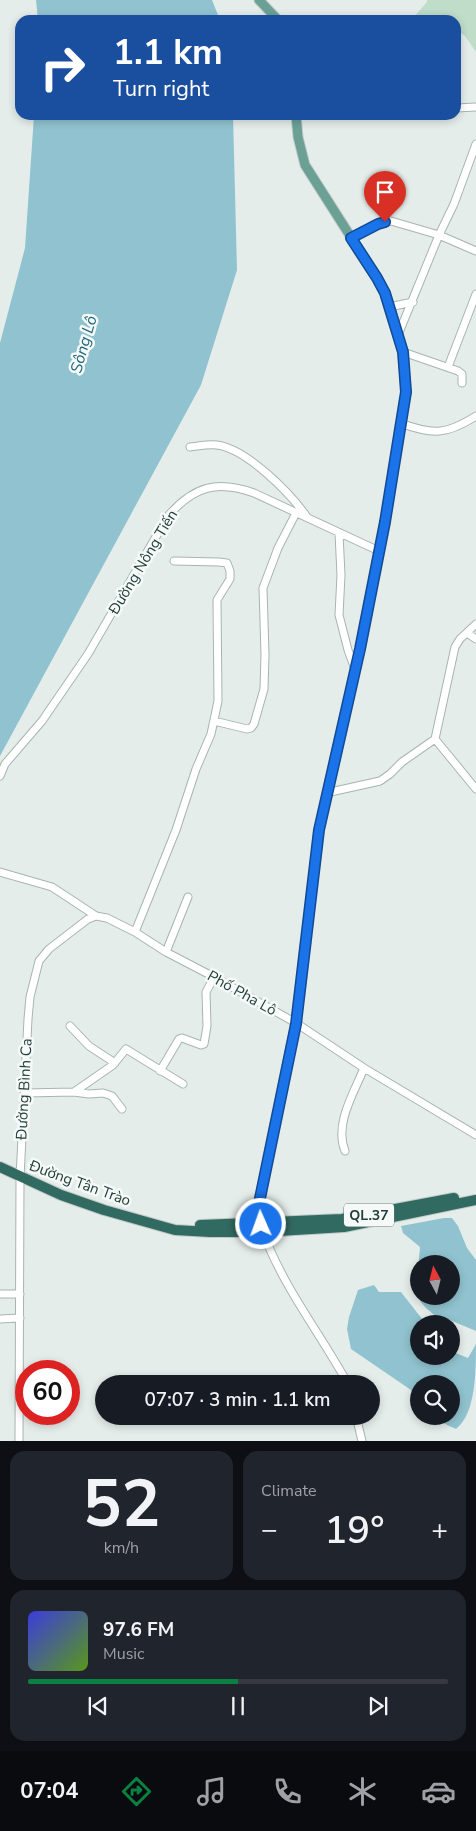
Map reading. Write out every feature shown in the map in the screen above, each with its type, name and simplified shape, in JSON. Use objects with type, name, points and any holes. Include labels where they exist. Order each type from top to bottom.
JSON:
[{"type":"highway","name":"Đường Tân Trào","points":[[3,1170],[61,1195],[104,1210],[175,1230],[210,1232],[342,1219],[476,1194]]},
{"type":"highway","name":"Đường Tân Trào","points":[[262,1228],[344,1227],[476,1200]]},
{"type":"main road","points":[[259,0],[273,15]]},
{"type":"main road","points":[[262,1228],[258,1208],[296,1024],[316,846],[326,793],[360,649],[385,522],[406,392],[403,352],[389,307],[377,278],[305,165],[298,137],[296,120]]},
{"type":"street","points":[[461,108],[476,107]]},
{"type":"street","points":[[398,335],[439,235],[473,163],[476,144]]},
{"type":"street","points":[[351,238],[378,224],[391,221],[439,235],[476,251]]},
{"type":"street","points":[[448,367],[476,294]]},
{"type":"street","points":[[389,307],[413,302]]},
{"type":"street","points":[[403,352],[448,367],[462,374],[462,383]]},
{"type":"street","points":[[400,423],[422,431],[439,432],[459,427],[476,416]]},
{"type":"street","points":[[190,447],[208,444],[235,450],[249,459],[286,491],[307,518]]},
{"type":"street","name":"Đường Nông Tiến","points":[[0,776],[5,764],[42,722],[88,654],[168,516],[178,504],[192,493],[207,488],[223,486],[239,488],[254,493],[379,551]]},
{"type":"street","points":[[214,721],[247,729],[251,728],[254,724],[264,689],[266,655],[263,588],[278,548],[296,513]]},
{"type":"street","points":[[339,533],[341,575],[339,615],[355,669]]},
{"type":"street","points":[[135,932],[176,830],[196,769],[212,734],[218,702],[217,600],[230,579],[229,566],[227,563],[219,562],[174,561]]},
{"type":"street","points":[[326,793],[380,781],[402,762],[435,739],[456,647],[460,638],[476,624]]},
{"type":"street","points":[[466,633],[476,639]]},
{"type":"street","points":[[349,652],[360,649]]},
{"type":"street","points":[[435,739],[476,789]]},
{"type":"street","name":"Phố Pha Lô","points":[[0,872],[52,887],[96,916],[106,918],[135,932],[166,952],[296,1024],[364,1068],[476,1135]]},
{"type":"street","points":[[166,952],[188,897]]},
{"type":"street","name":"Đường Bình Ca","points":[[19,1441],[20,1177],[30,997],[39,961],[49,949],[88,919],[96,916]]},
{"type":"street","points":[[160,1070],[179,1039],[182,1038],[201,1045],[204,1044],[207,1026],[206,992],[214,977]]},
{"type":"street","points":[[70,1026],[89,1046],[115,1062]]},
{"type":"street","points":[[74,1092],[115,1062],[126,1049],[183,1084]]},
{"type":"street","points":[[345,1152],[341,1131],[345,1115],[364,1068]]},
{"type":"street","points":[[25,1093],[74,1092],[108,1094],[122,1109]]},
{"type":"street","points":[[262,1228],[281,1273],[343,1375]]},
{"type":"street","points":[[0,1294],[20,1294]]},
{"type":"street","points":[[0,1319],[20,1318]]},
{"type":"street","points":[[358,1425],[362,1441]]},
{"type":"green space","points":[[427,0],[476,0],[476,52],[461,33],[461,15],[416,15]]},
{"type":"water","points":[[36,0],[212,0],[218,15],[38,15]]},
{"type":"water","name":"Sông Lô","points":[[34,120],[233,120],[237,270],[201,385],[0,756],[0,343],[25,248]]},
{"type":"water","points":[[444,1218],[452,1218],[458,1226],[467,1248],[476,1260],[476,1331],[460,1324],[460,1315],[435,1315],[424,1305],[460,1305],[460,1255],[419,1255],[420,1247],[403,1233],[401,1226]]},
{"type":"water","points":[[374,1285],[379,1292],[401,1292],[419,1315],[410,1315],[410,1365],[460,1365],[460,1355],[468,1358],[476,1344],[474,1391],[468,1413],[460,1425],[460,1375],[410,1375],[410,1389],[351,1349],[347,1329],[358,1290]]},
{"type":"water","points":[[447,1425],[460,1425],[456,1429]]},
{"type":"route","points":[[261,1224],[258,1208],[296,1024],[316,846],[326,793],[360,649],[385,522],[406,392],[403,352],[385,293],[351,238],[385,222]]}]
